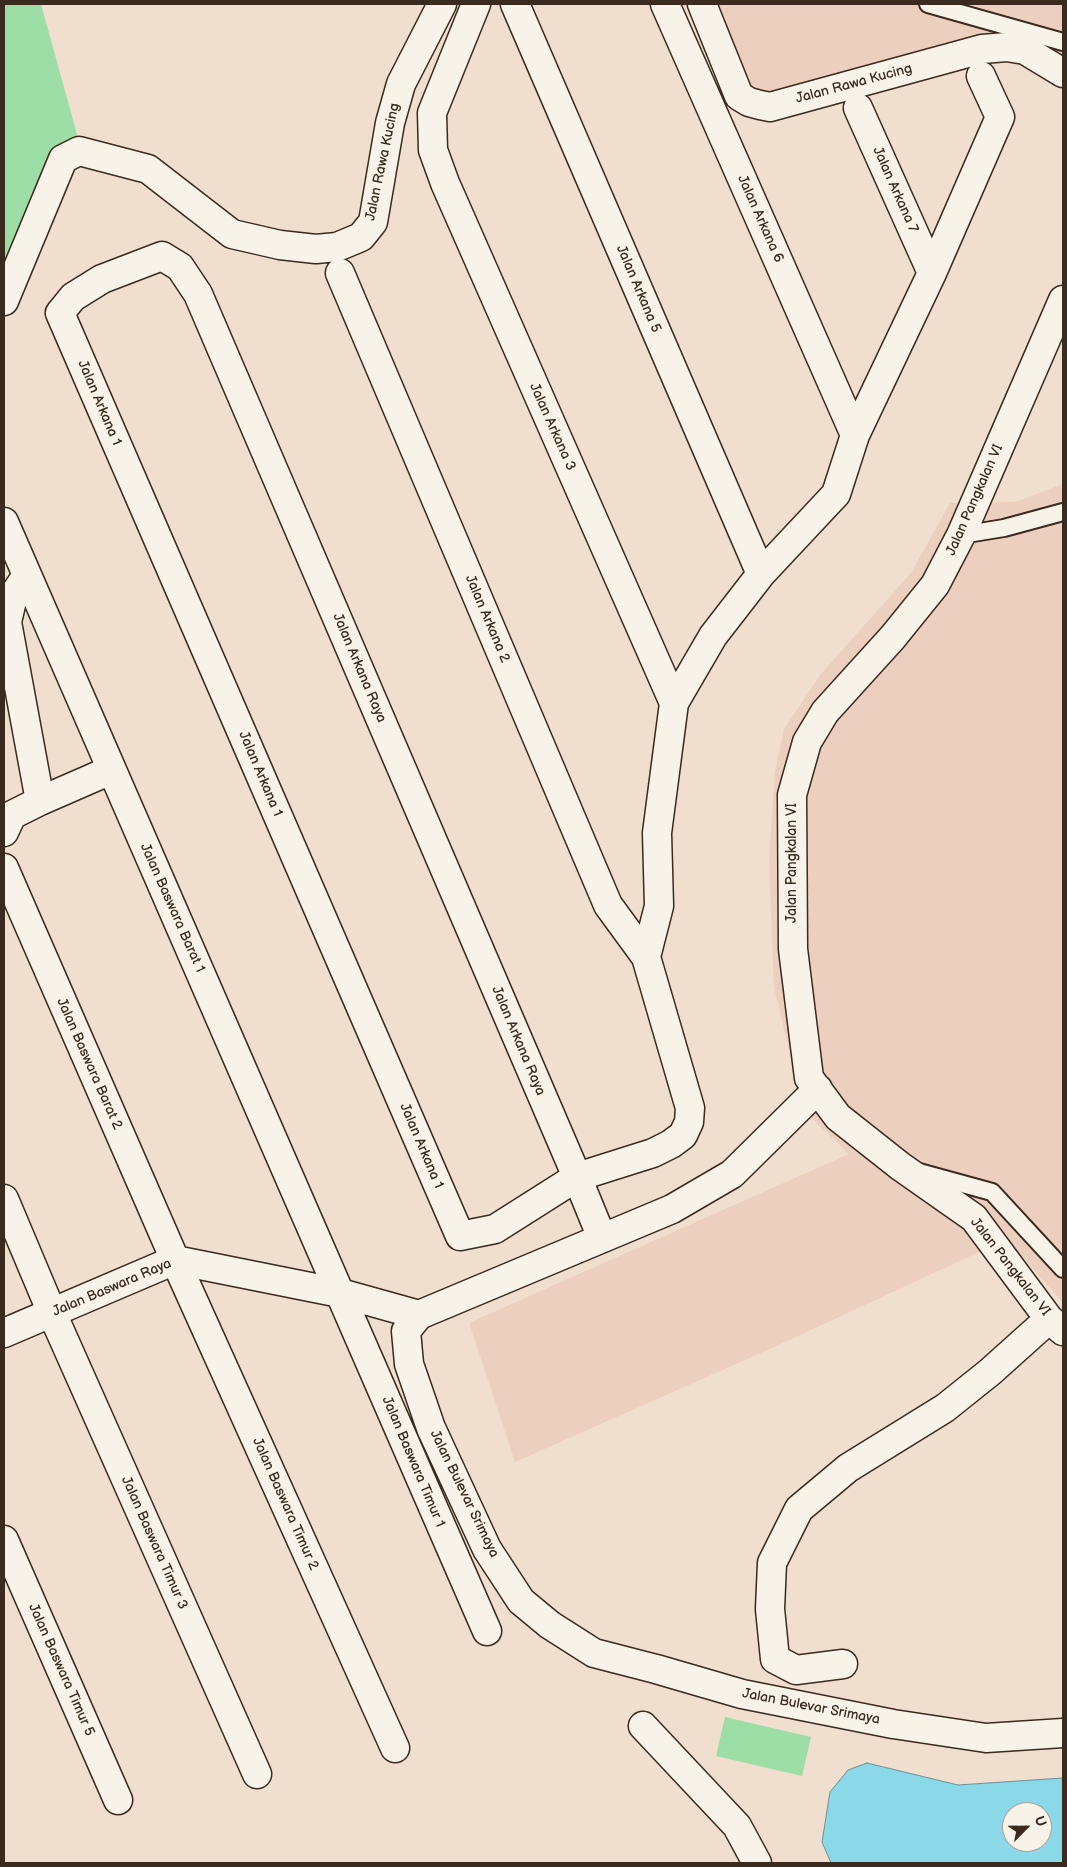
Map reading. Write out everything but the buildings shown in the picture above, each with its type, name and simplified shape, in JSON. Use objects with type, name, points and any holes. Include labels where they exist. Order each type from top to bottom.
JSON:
[{"type":"street","name":"Jalan Rawa Kucing","points":[[4,301],[63,160],[79,151],[148,169],[232,234],[280,245],[316,249],[337,247],[361,237],[372,222],[390,123],[400,84],[442,4]]},
{"type":"street","name":"Jalan Arkana 3","points":[[476,4],[432,114],[433,150],[445,183],[674,703]]},
{"type":"street","name":"Jalan Arkana 5","points":[[515,4],[760,574]]},
{"type":"street","name":"Jalan Arkana 6","points":[[665,4],[855,435]]},
{"type":"street","name":"Jalan Rawa Kucing","points":[[702,4],[739,96],[749,102],[760,105],[770,106],[982,48],[1007,47],[1025,50],[1063,73]]},
{"type":"street","points":[[602,1238],[582,1189],[665,1147],[683,1135],[689,1122],[690,1108],[646,956],[659,906],[657,833],[674,703],[712,636],[760,574],[836,494],[855,435],[932,273],[1000,117],[981,76]]},
{"type":"street","name":"Jalan Arkana 7","points":[[858,108],[932,273]]},
{"type":"street","name":"Jalan Arkana Raya","points":[[60,313],[73,297],[102,279],[162,256],[180,267],[198,294],[582,1189]]},
{"type":"street","name":"Jalan Arkana 2","points":[[340,273],[608,905],[646,956]]},
{"type":"street","name":"Jalan Pangkalan VI","points":[[1056,1325],[974,1218],[900,1166],[838,1117],[809,1078],[793,949],[792,795],[807,742],[825,712],[893,637],[935,585],[962,535],[1063,300]]},
{"type":"street","name":"Jalan Arkana 1","points":[[60,313],[460,1236],[495,1230],[582,1189]]},
{"type":"street","name":"Jalan Baswara Barat 1","points":[[4,522],[340,1293]]},
{"type":"street","points":[[27,575],[13,596],[7,622],[40,801]]},
{"type":"street","points":[[4,832],[12,815],[111,770]]},
{"type":"street","name":"Jalan Baswara Barat 2","points":[[4,868],[175,1260]]},
{"type":"street","points":[[419,1315],[672,1209],[732,1174],[818,1089]]},
{"type":"street","name":"Jalan Baswara Timur 3","points":[[4,1199],[52,1312],[257,1774]]},
{"type":"street","name":"Jalan Baswara Raya","points":[[4,1333],[175,1260],[340,1293],[419,1315]]},
{"type":"street","name":"Jalan Baswara Timur 2","points":[[175,1260],[395,1748]]},
{"type":"street","name":"Jalan Baswara Timur 1","points":[[340,1293],[487,1631]]},
{"type":"street","name":"Jalan Bulevar Srimaya","points":[[419,1315],[406,1331],[409,1364],[431,1428],[487,1549],[521,1601],[550,1625],[594,1653],[742,1694],[893,1724],[986,1738],[1063,1733]]},
{"type":"street","points":[[843,1664],[796,1670],[775,1659],[770,1609],[772,1563],[799,1509],[848,1468],[945,1408],[990,1372],[1056,1325]]},
{"type":"street","name":"Jalan Baswara Timur 5","points":[[4,1540],[118,1800]]},
{"type":"street","points":[[643,1726],[737,1826],[757,1863]]},
{"type":"lane","points":[[928,4],[1063,42]]},
{"type":"lane","points":[[962,535],[1004,528],[1063,512]]},
{"type":"lane","points":[[900,1166],[992,1192],[1063,1268]]},
{"type":"shaded area","points":[[685,4],[1063,4],[1063,91],[1010,58],[732,103]]},
{"type":"shaded area","points":[[1063,484],[1063,1303],[1007,1239],[772,1348],[515,1462],[469,1323],[849,1154],[803,1110],[774,987],[769,859],[775,771],[784,729],[820,675],[911,573],[950,503],[1016,502]]},
{"type":"green space","points":[[4,4],[41,4],[78,138],[78,163],[41,226],[4,320]]},
{"type":"green space","points":[[725,1717],[811,1737],[802,1776],[716,1756]]},
{"type":"water","points":[[867,1763],[958,1785],[1063,1778],[1063,1863],[831,1863],[822,1842],[830,1792],[848,1770]]}]
